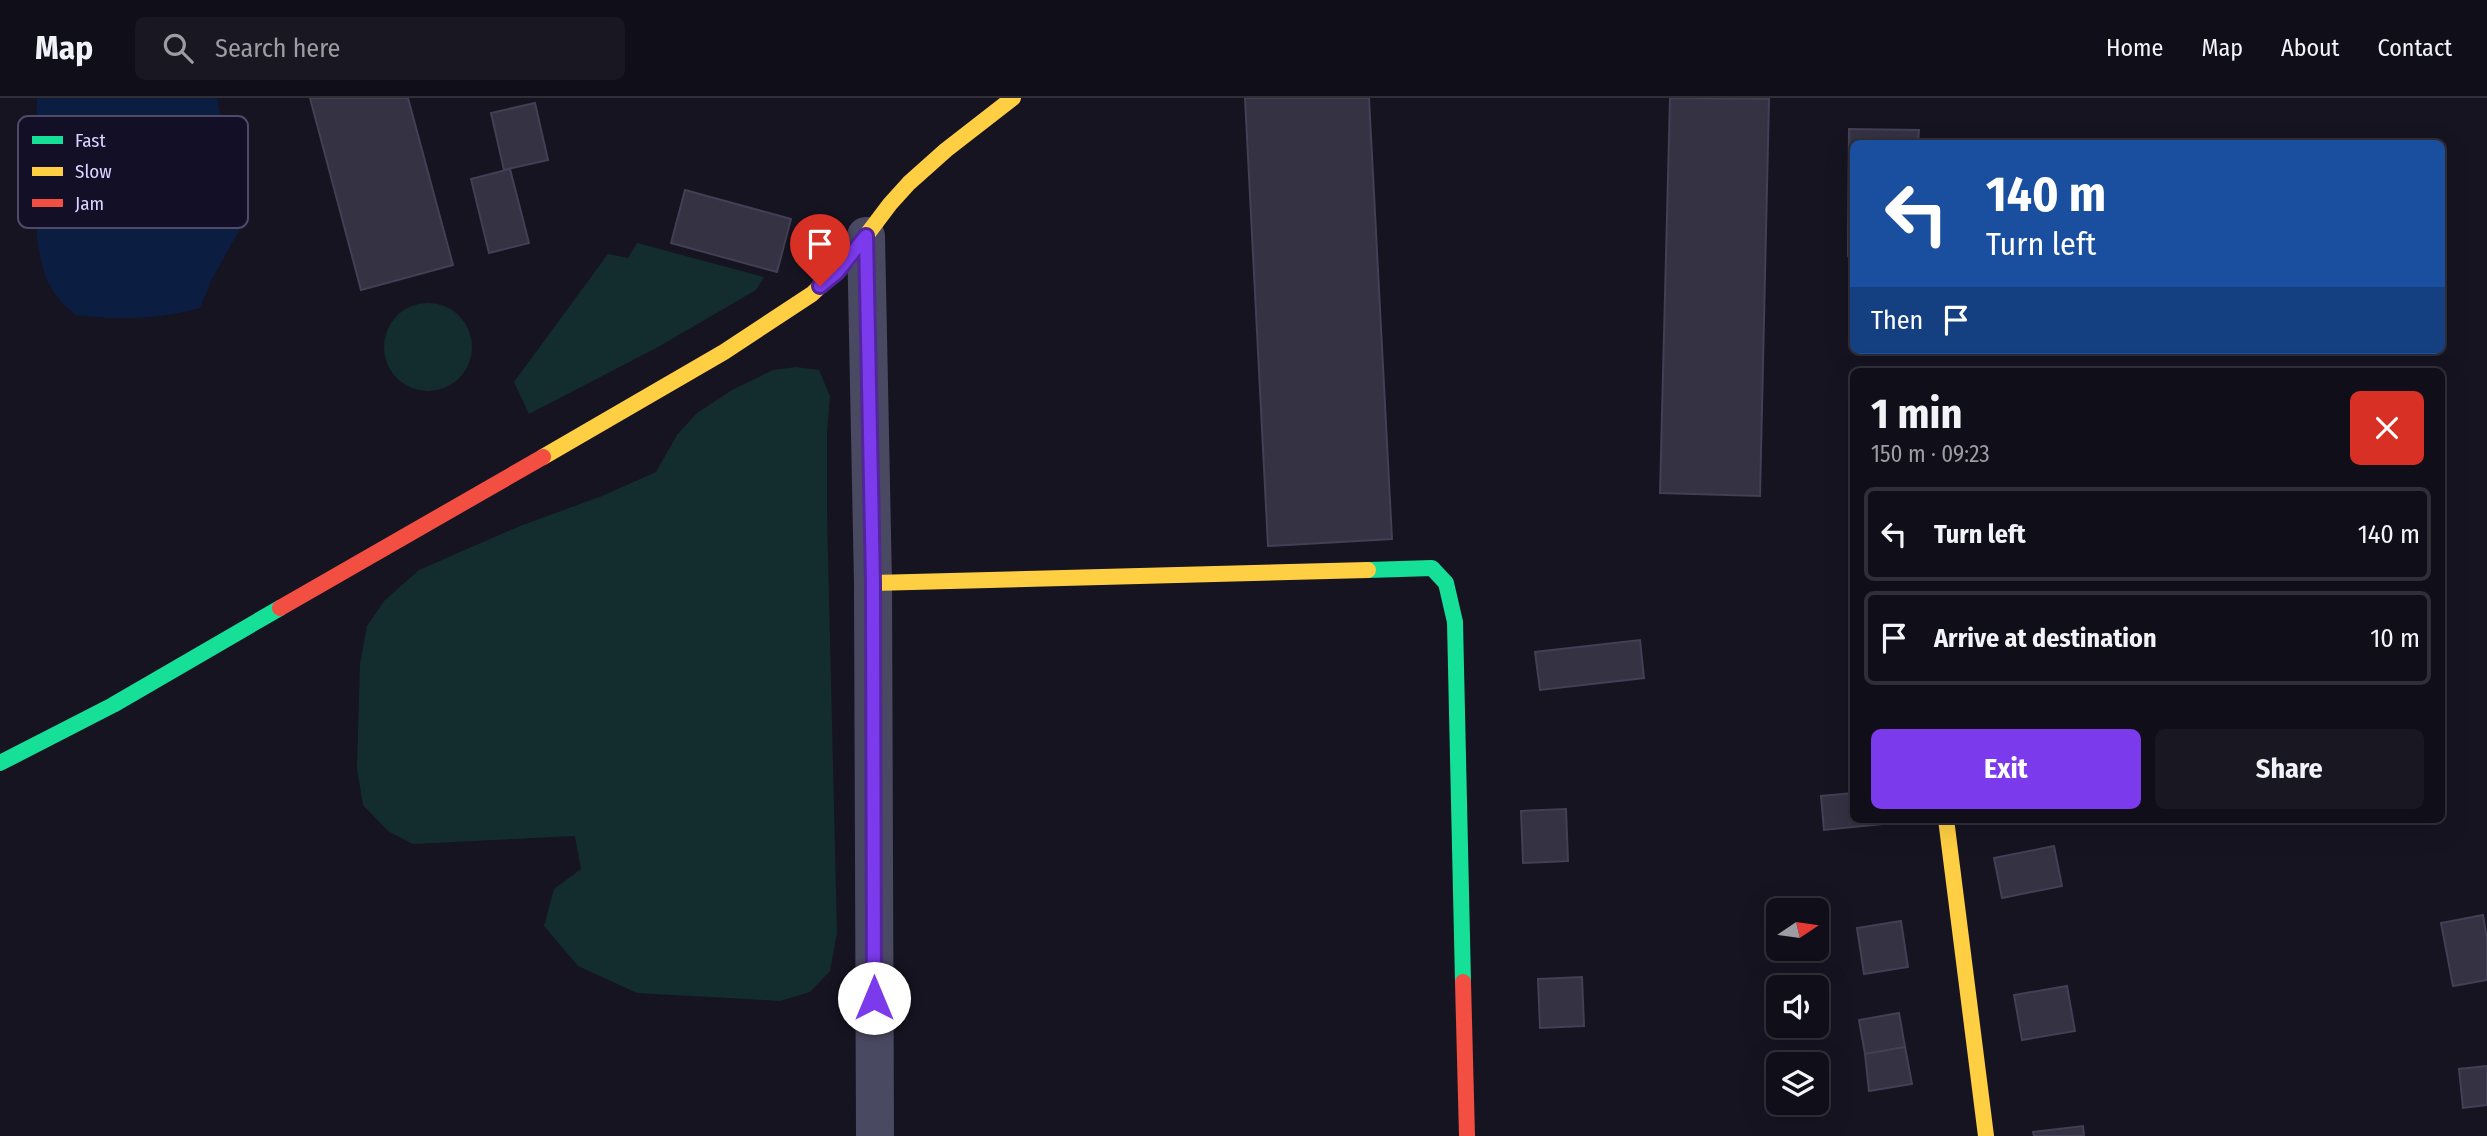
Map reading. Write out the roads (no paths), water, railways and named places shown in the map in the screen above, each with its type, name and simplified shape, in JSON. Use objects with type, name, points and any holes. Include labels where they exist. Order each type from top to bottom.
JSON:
[{"type":"street","points":[[0,763],[113,705],[724,352],[785,314],[837,272],[909,182],[1013,98]]},
{"type":"street","points":[[866,236],[873,583],[875,1136]]},
{"type":"street","points":[[873,583],[1432,568],[1447,583],[1455,622],[1467,1136]]},
{"type":"street","points":[[1947,823],[1986,1136]]},
{"type":"water","points":[[37,98],[217,98],[220,116],[36,116]]},
{"type":"water","points":[[36,228],[240,229],[212,279],[200,308],[153,317],[75,315],[53,291],[39,251]]}]
